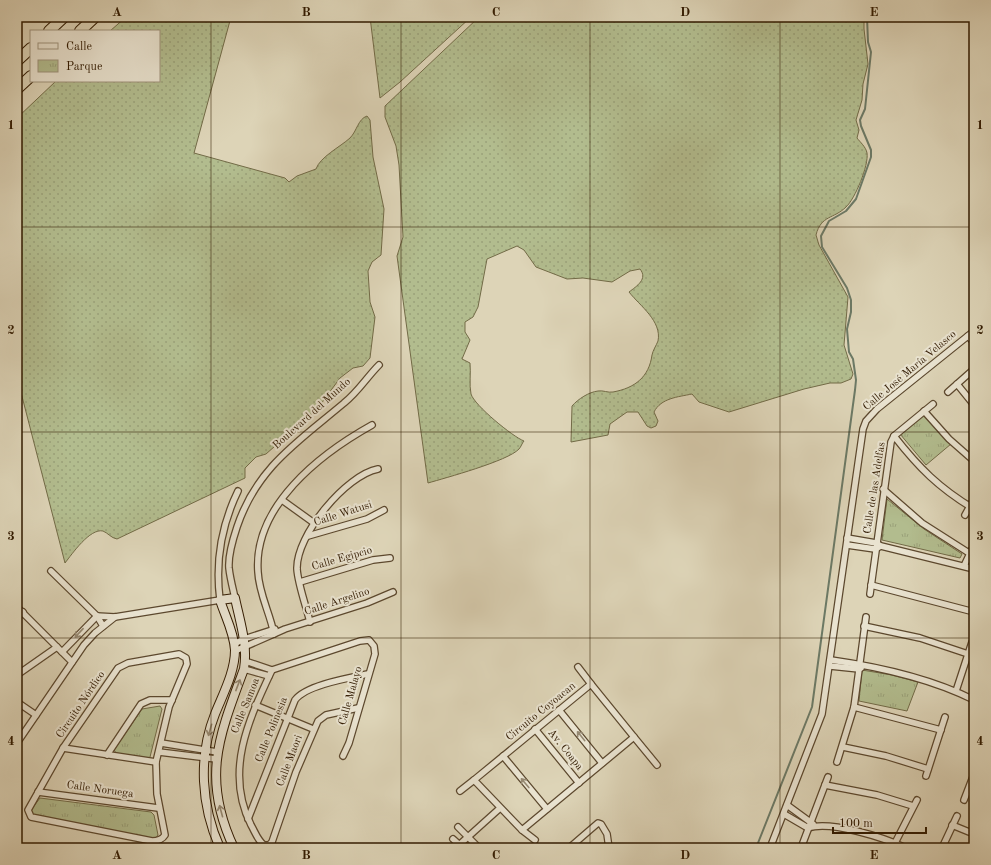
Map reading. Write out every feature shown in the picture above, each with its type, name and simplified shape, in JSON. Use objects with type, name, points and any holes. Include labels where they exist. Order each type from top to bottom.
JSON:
[{"type":"highway","points":[[50,30],[64,17]]},
{"type":"highway","points":[[81,30],[95,17]]},
{"type":"highway","points":[[17,61],[30,49]]},
{"type":"highway","points":[[17,89],[30,77]]},
{"type":"street","points":[[972,333],[974,343]]},
{"type":"street","name":"Calle José María Velasco","points":[[848,538],[863,429],[866,422],[877,409],[972,333]]},
{"type":"street","name":"Boulevard del Mundo","points":[[234,848],[228,835],[218,800],[216,755],[222,729],[244,665],[245,642],[229,568],[232,540],[243,509],[253,491],[269,469],[290,446],[349,398],[379,365]]},
{"type":"street","points":[[948,392],[974,370]]},
{"type":"street","points":[[957,384],[974,406]]},
{"type":"street","name":"Calle de las Adelfas","points":[[870,594],[878,546],[883,489],[890,447],[894,436],[933,404]]},
{"type":"street","points":[[924,411],[949,439],[974,460]]},
{"type":"street","points":[[273,632],[261,591],[257,557],[265,527],[282,500],[307,470],[323,456],[372,425]]},
{"type":"street","points":[[894,436],[931,479],[941,488],[972,508]]},
{"type":"street","points":[[310,622],[297,569],[298,559],[308,536],[314,523],[347,487],[360,475],[378,469]]},
{"type":"street","points":[[883,489],[922,523],[970,554]]},
{"type":"street","points":[[220,848],[212,826],[205,796],[204,754],[214,716],[228,681],[234,648],[220,600],[218,571],[220,546],[225,523],[238,491]]},
{"type":"street","points":[[966,515],[972,508],[974,499]]},
{"type":"street","points":[[282,500],[314,523]]},
{"type":"street","name":"Calle Watusi","points":[[308,536],[367,519],[384,510]]},
{"type":"street","points":[[770,848],[822,714],[848,538],[974,569]]},
{"type":"street","points":[[846,545],[878,546]]},
{"type":"street","points":[[964,566],[974,545]]},
{"type":"street","name":"Calle Egipcio","points":[[300,582],[373,560],[390,558]]},
{"type":"street","points":[[51,571],[97,616],[103,626]]},
{"type":"street","points":[[871,585],[974,612]]},
{"type":"street","name":"Calle Argelino","points":[[234,648],[245,642],[273,632],[310,622],[367,603],[394,592]]},
{"type":"street","points":[[62,652],[97,616],[115,617],[235,598]]},
{"type":"street","points":[[17,618],[19,609]]},
{"type":"street","points":[[19,609],[72,662]]},
{"type":"street","points":[[17,743],[90,638],[115,617]]},
{"type":"street","points":[[837,762],[854,707],[861,667],[866,617]]},
{"type":"street","points":[[864,626],[920,638],[968,654]]},
{"type":"street","name":"Calle Samoa","points":[[268,846],[259,841],[248,819],[240,784],[240,764],[245,732],[255,705],[272,670],[360,641],[365,640],[371,642]]},
{"type":"street","name":"Calle Malayo","points":[[343,756],[349,743],[375,654],[374,646],[371,642]]},
{"type":"street","points":[[956,691],[972,642]]},
{"type":"street","points":[[17,675],[57,647]]},
{"type":"street","name":"Circuito Nórdico","points":[[179,654],[184,655],[187,664],[172,700],[161,743],[156,762],[155,777],[158,808],[165,835],[161,840],[152,841],[31,817],[28,810],[63,748],[114,672],[123,665],[156,657],[179,654]]},
{"type":"street","points":[[831,660],[901,674],[956,691],[974,700]]},
{"type":"street","points":[[244,665],[272,670]]},
{"type":"street","points":[[244,665],[269,676]]},
{"type":"street","points":[[830,666],[861,667]]},
{"type":"street","points":[[578,667],[591,684]]},
{"type":"street","name":"Calle Polinesia","points":[[248,819],[295,700],[306,691],[368,674]]},
{"type":"street","name":"Circuito Coyoacan","points":[[460,791],[591,684],[657,765]]},
{"type":"street","points":[[107,755],[141,704],[150,700],[172,700]]},
{"type":"street","points":[[17,702],[36,714]]},
{"type":"street","points":[[255,705],[314,729]]},
{"type":"street","points":[[854,707],[941,730]]},
{"type":"street","name":"Calle Maori","points":[[268,846],[272,842],[296,772],[318,721],[326,715],[358,708]]},
{"type":"street","points":[[559,710],[602,763]]},
{"type":"street","points":[[926,776],[945,718]]},
{"type":"street","name":"Av. Coapa","points":[[536,729],[579,783]]},
{"type":"street","points":[[522,830],[634,737]]},
{"type":"street","points":[[161,743],[204,754]]},
{"type":"street","points":[[843,746],[886,756],[928,769]]},
{"type":"street","points":[[63,748],[156,762]]},
{"type":"street","points":[[159,752],[216,755]]},
{"type":"street","points":[[502,756],[547,809]]},
{"type":"street","points":[[964,800],[971,789],[974,774]]},
{"type":"street","points":[[801,848],[808,828],[813,823],[828,777]]},
{"type":"street","points":[[474,780],[499,809],[535,840]]},
{"type":"street","points":[[825,785],[876,795],[914,806]]},
{"type":"street","name":"Calle Noruega","points":[[38,792],[158,808]]},
{"type":"street","points":[[895,843],[917,800]]},
{"type":"street","points":[[787,805],[813,823],[851,830],[895,843],[906,848]]},
{"type":"street","points":[[453,839],[461,846],[466,836],[499,809]]},
{"type":"street","points":[[784,814],[808,828]]},
{"type":"street","points":[[942,848],[957,816]]},
{"type":"street","points":[[569,848],[598,823],[601,824],[608,834],[609,848]]},
{"type":"street","points":[[952,825],[974,834]]},
{"type":"street","points":[[458,827],[479,848]]},
{"type":"green space","points":[[126,17],[231,17],[194,153],[285,178],[289,182],[297,176],[316,169],[326,156],[350,138],[360,122],[367,116],[370,120],[373,157],[384,209],[381,255],[372,262],[368,271],[370,302],[375,317],[370,358],[363,366],[353,368],[340,378],[318,408],[266,454],[256,457],[245,468],[245,478],[117,539],[103,531],[93,533],[82,542],[65,563],[17,377],[17,118],[55,82],[160,82],[160,30],[111,30]]},
{"type":"green space","points":[[370,17],[471,17],[400,82],[380,98]]},
{"type":"green space","points":[[479,17],[864,17],[868,64],[863,84],[862,100],[856,120],[859,130],[857,138],[867,153],[866,165],[861,182],[850,203],[841,211],[821,224],[816,235],[819,245],[848,297],[844,345],[853,374],[851,379],[841,383],[830,383],[804,389],[729,412],[699,402],[692,394],[676,397],[665,401],[657,407],[654,412],[658,421],[656,426],[651,428],[647,426],[638,412],[627,412],[610,424],[608,435],[571,442],[572,406],[574,403],[580,398],[591,393],[600,391],[613,392],[628,388],[640,380],[648,370],[653,351],[658,341],[657,327],[649,314],[629,292],[640,282],[643,276],[640,269],[630,271],[612,282],[583,278],[567,279],[536,267],[524,250],[517,246],[487,259],[478,307],[473,317],[465,322],[465,332],[470,340],[462,359],[470,363],[470,390],[474,399],[494,420],[524,441],[519,449],[503,459],[476,469],[428,483],[397,256],[403,237],[399,165],[396,146],[385,117],[385,106]]},
{"type":"green space","points":[[924,413],[951,444],[926,465],[900,434]]},
{"type":"green space","points":[[887,499],[924,529],[962,554],[960,558],[882,540]]},
{"type":"green space","points":[[862,670],[892,675],[918,682],[907,711],[859,701]]},
{"type":"green space","points":[[160,706],[162,709],[150,757],[148,759],[116,753],[114,750],[142,709]]},
{"type":"green space","points":[[40,798],[151,812],[154,815],[158,835],[155,839],[32,815],[31,810]]},
{"type":"waterway","points":[[756,848],[812,707],[855,390],[856,380],[853,359],[849,352],[847,329],[851,312],[851,300],[847,288],[822,247],[821,236],[829,221],[846,211],[856,199],[871,157],[871,150],[860,120],[865,109],[871,52],[868,42],[867,17]]}]
